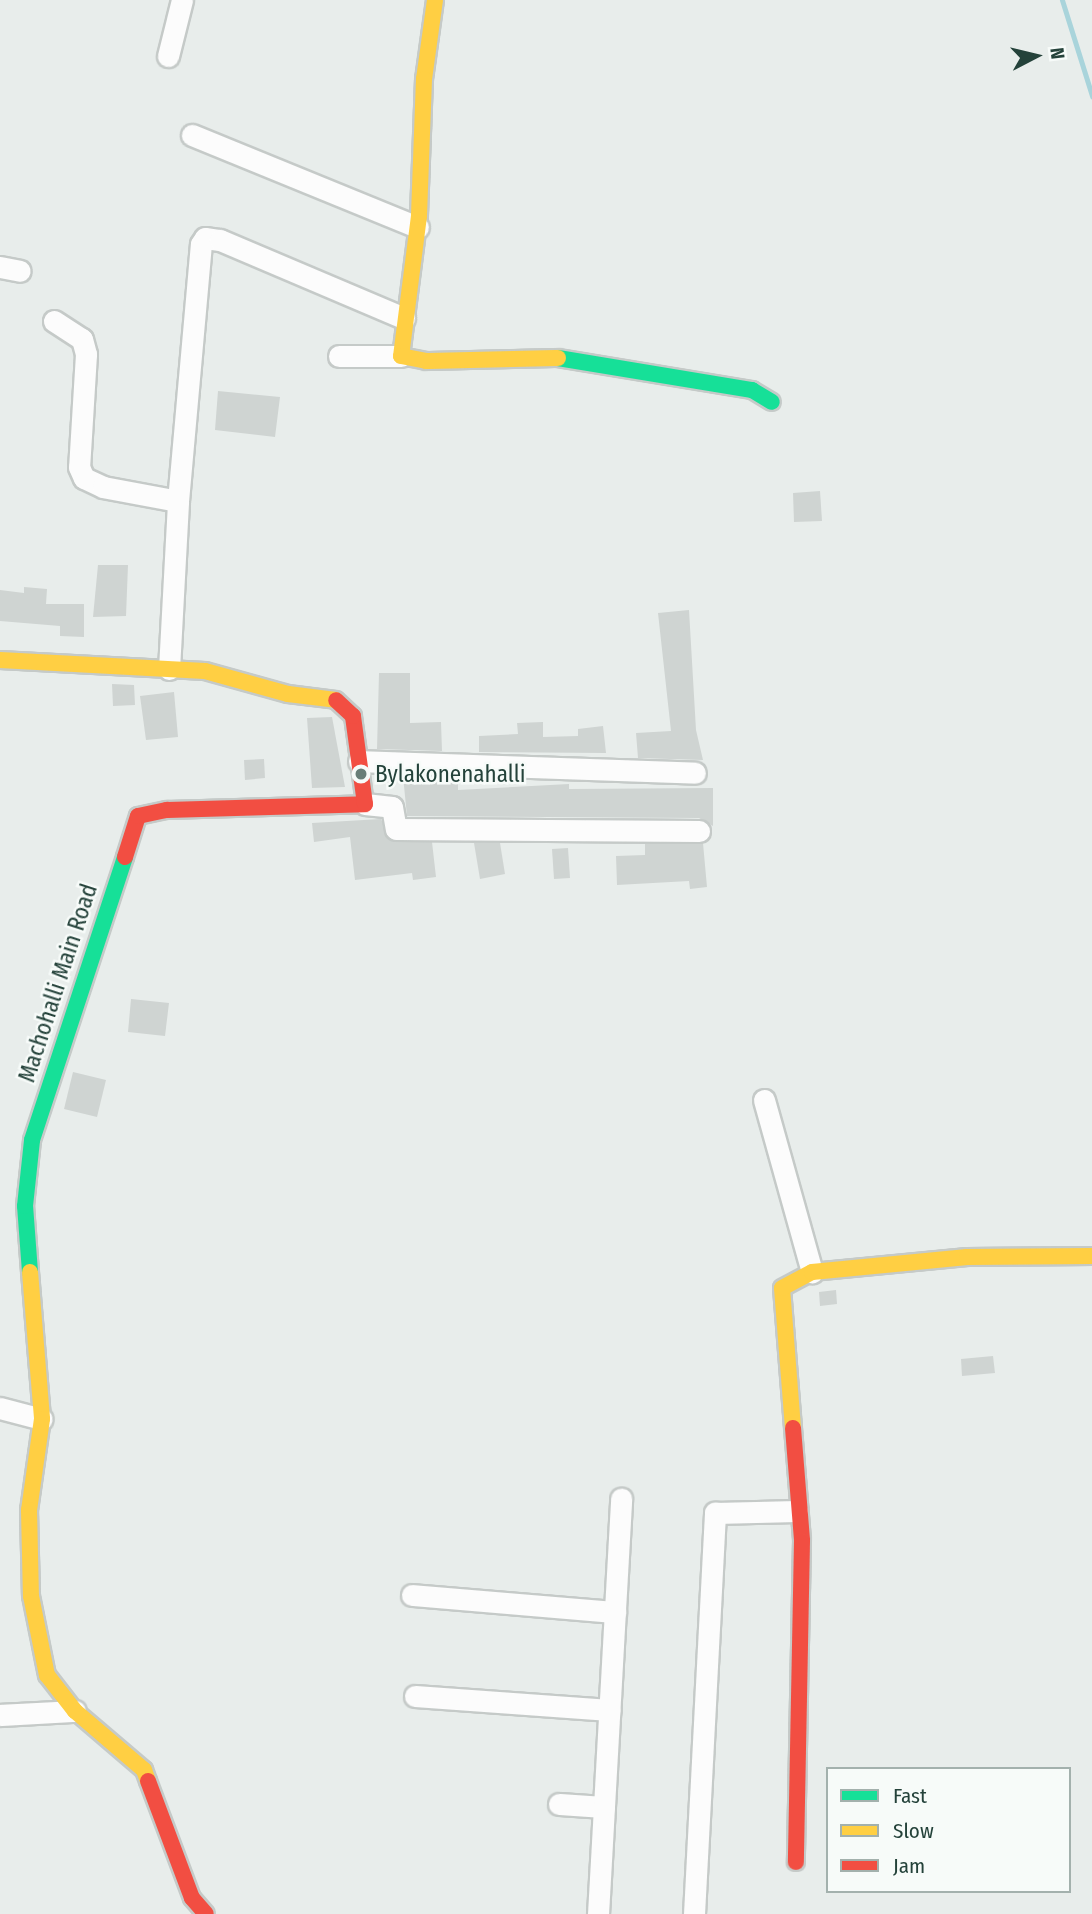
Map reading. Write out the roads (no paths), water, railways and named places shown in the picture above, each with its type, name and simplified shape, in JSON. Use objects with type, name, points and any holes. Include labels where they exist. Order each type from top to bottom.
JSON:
[{"type":"street","points":[[168,56],[182,0]]},
{"type":"street","points":[[401,356],[418,227],[424,79],[435,0]]},
{"type":"street","points":[[192,135],[418,227]]},
{"type":"street","points":[[169,668],[178,501],[201,244],[205,238],[220,240],[404,318]]},
{"type":"street","points":[[54,321],[82,340],[86,354],[79,467],[84,478],[103,487],[178,501]]},
{"type":"street","points":[[339,356],[401,356],[426,361],[540,355],[752,390],[772,402]]},
{"type":"street","points":[[0,660],[205,671],[288,694],[342,701],[353,716],[365,804],[391,807],[396,830],[699,831]]},
{"type":"street","points":[[359,761],[695,773]]},
{"type":"street","name":"Machohalli Main Road","points":[[206,1914],[192,1898],[144,1770],[75,1711],[47,1675],[31,1596],[29,1510],[42,1419],[25,1206],[32,1140],[138,816],[167,810],[365,804]]},
{"type":"street","points":[[764,1100],[812,1272]]},
{"type":"street","points":[[796,1862],[802,1541],[797,1511],[782,1288],[812,1272],[991,1255],[1092,1256]]},
{"type":"street","points":[[0,1408],[42,1419]]},
{"type":"street","points":[[598,1914],[621,1499]]},
{"type":"street","points":[[694,1914],[715,1513],[797,1511]]},
{"type":"street","points":[[411,1595],[615,1612]]},
{"type":"street","points":[[415,1696],[609,1710]]},
{"type":"street","points":[[0,1715],[75,1711]]},
{"type":"street","points":[[559,1804],[604,1807]]},
{"type":"waterway","points":[[1062,0],[1092,96]]},
{"type":"place","name":"Bylakonenahalli","points":[[361,774]]}]
